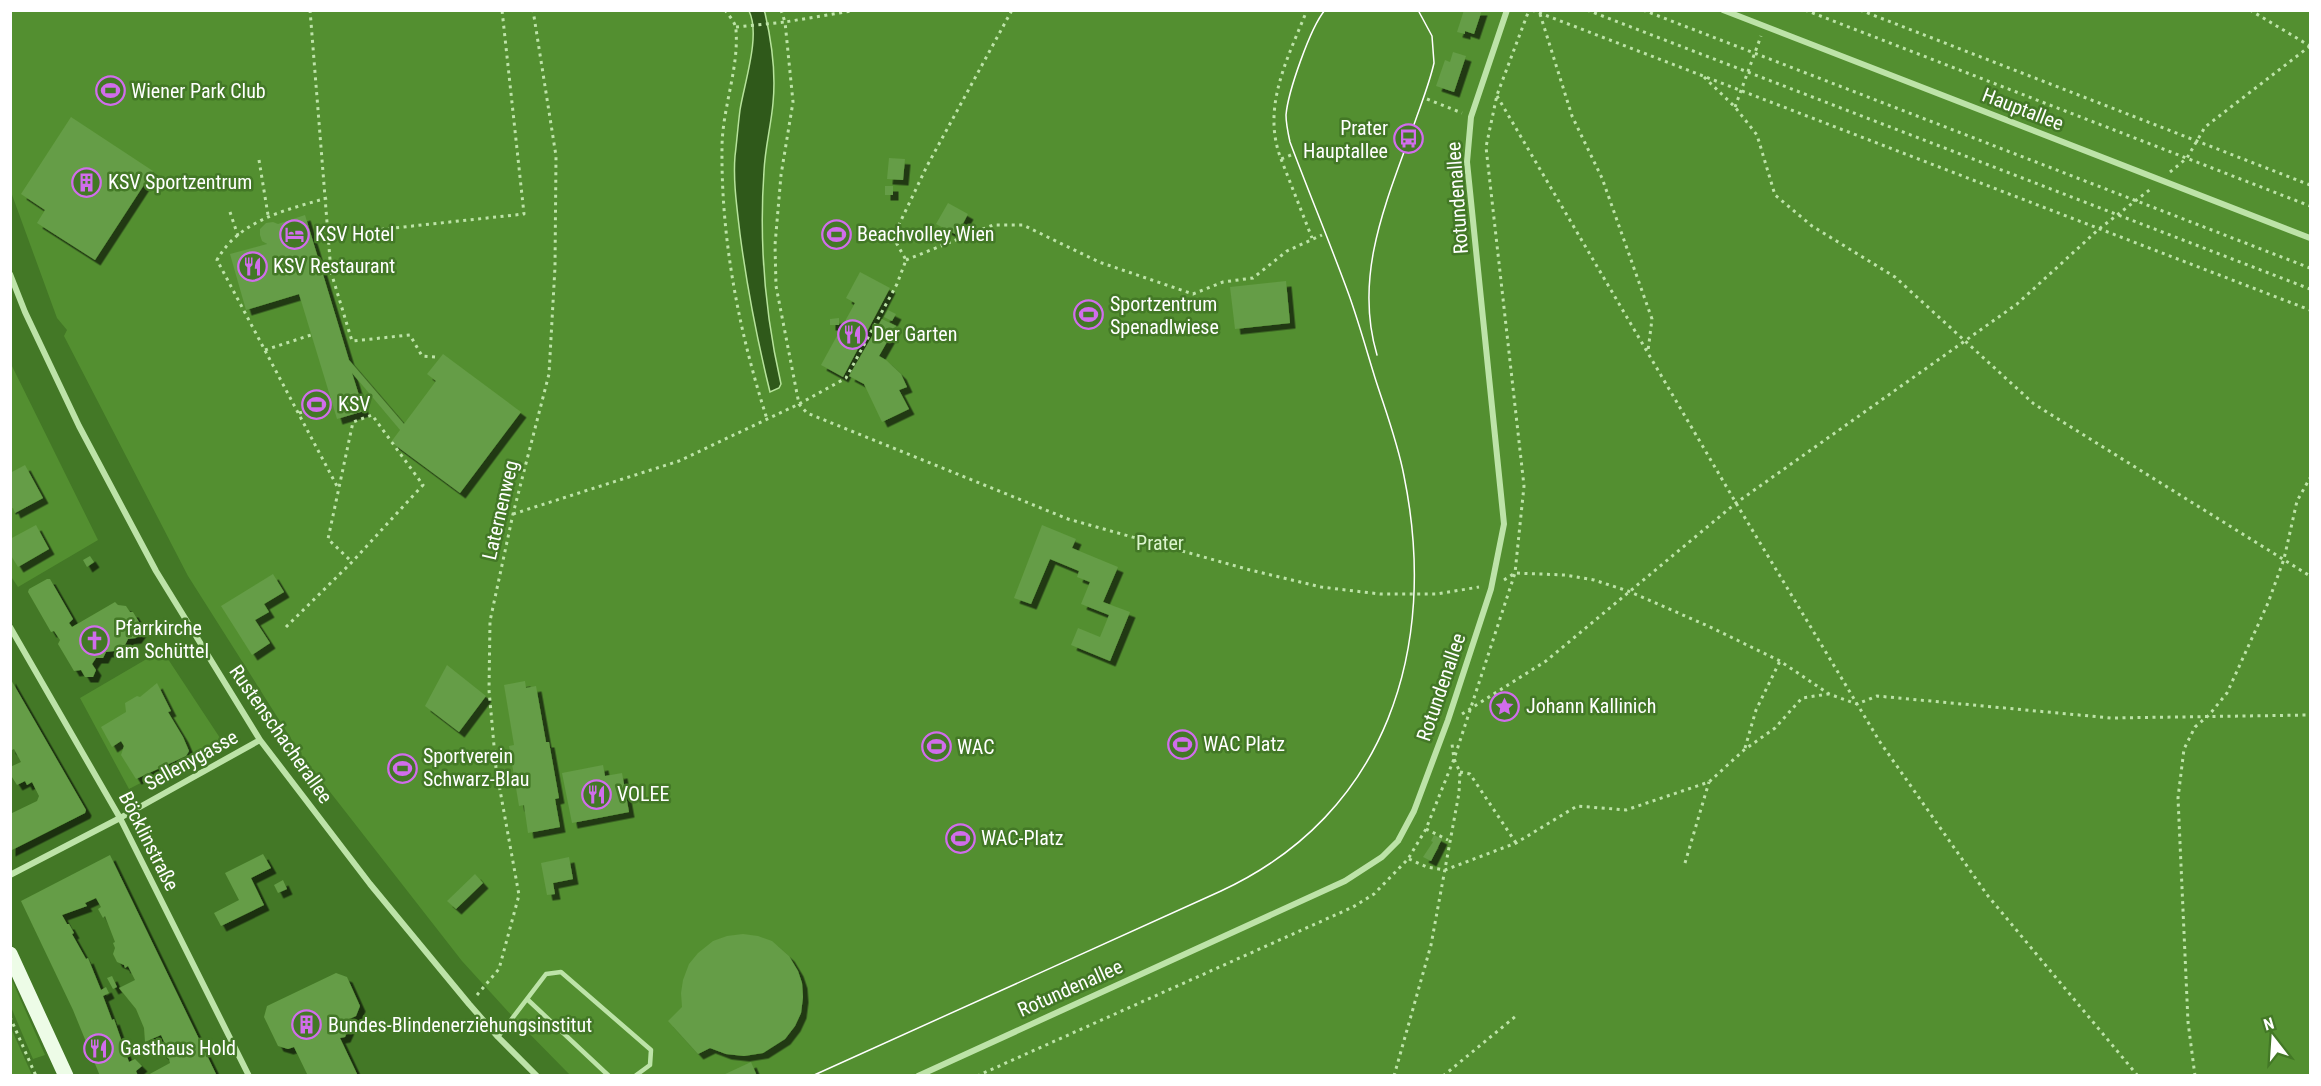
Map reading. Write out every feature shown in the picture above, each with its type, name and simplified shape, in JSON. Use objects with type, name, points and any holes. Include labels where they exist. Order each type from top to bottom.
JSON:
[{"type":"main road","points":[[10,954],[66,1076]]},
{"type":"street","name":"Rotundenallee","points":[[918,1076],[1345,881],[1382,857],[1398,841],[1414,811],[1448,720],[1491,589],[1504,524],[1467,162],[1471,117],[1507,10]]},
{"type":"street","name":"Hauptallee","points":[[1723,10],[2310,237]]},
{"type":"street","name":"Rustenschacherallee","points":[[10,274],[25,312],[79,426],[156,571],[260,740],[370,884],[469,1004],[537,1076]]},
{"type":"street","name":"Böcklinstraße","points":[[10,627],[120,818],[249,1076]]},
{"type":"street","name":"Sellenygasse","points":[[10,875],[120,818],[260,740]]},
{"type":"lane","points":[[498,1037],[546,974],[561,972],[651,1050],[650,1065],[635,1076]]},
{"type":"lane","points":[[527,999],[609,1076]]},
{"type":"path","points":[[310,10],[327,198],[331,272],[352,341],[410,335],[422,356],[435,357]]},
{"type":"path","points":[[329,235],[524,214],[502,10]]},
{"type":"path","name":"Laternenweg","points":[[469,1004],[499,969],[519,895],[496,768],[489,690],[490,621],[513,514],[549,374],[555,267],[556,156],[533,10]]},
{"type":"path","points":[[725,10],[736,27],[733,69],[726,104],[722,147],[731,274],[744,345],[767,419]]},
{"type":"path","points":[[780,10],[786,22],[793,102],[781,175],[775,245],[776,286],[799,404],[807,413],[1068,519],[1250,570],[1321,587],[1380,594],[1437,594],[1474,587],[1491,589],[1515,573],[1565,575],[1594,580],[1628,591],[1708,626],[1780,661],[1829,694],[1857,704],[1877,696],[2111,718],[2310,715]]},
{"type":"path","points":[[736,27],[786,22],[857,10]]},
{"type":"path","points":[[906,260],[893,237],[927,166],[1012,10]]},
{"type":"path","points":[[1307,10],[1279,80],[1274,107],[1275,131],[1281,159],[1312,239]]},
{"type":"path","points":[[977,1076],[1353,907],[1374,894],[1408,859],[1426,829],[1454,759],[1515,573],[1524,486],[1486,147],[1497,95],[1531,10],[2310,310]]},
{"type":"path","points":[[1587,10],[2310,290]]},
{"type":"path","points":[[1643,10],[2310,268]]},
{"type":"path","points":[[1805,10],[2310,206]]},
{"type":"path","points":[[1860,10],[2310,184]]},
{"type":"path","points":[[1394,1076],[1431,945],[1459,793],[1460,772],[1454,759],[1448,720],[1469,711],[1546,661],[1736,503],[2017,304],[2099,229],[2187,158],[2205,127],[2310,46],[2250,10]]},
{"type":"path","points":[[1540,14],[1572,116],[1602,178],[1652,319],[1648,352]]},
{"type":"path","points":[[1735,107],[1765,27]]},
{"type":"path","points":[[1703,76],[1735,107],[1757,135],[1775,195],[1812,226],[1894,277],[2034,404],[2310,576]]},
{"type":"path","points":[[1497,95],[1736,503],[1881,742],[1988,896],[2138,1076]]},
{"type":"path","points":[[1427,99],[1471,117]]},
{"type":"path","points":[[1281,159],[1291,155]]},
{"type":"path","points":[[259,160],[268,215]]},
{"type":"path","points":[[327,198],[268,215],[226,245],[218,260],[339,489]]},
{"type":"path","points":[[230,212],[238,236]]},
{"type":"path","points":[[513,514],[679,461],[799,404],[846,378],[897,284],[906,260],[993,225],[1023,225],[1099,262],[1193,294],[1223,282],[1253,278],[1287,251],[1322,235]]},
{"type":"path","points":[[265,350],[311,335]]},
{"type":"path","points":[[299,413],[332,404]]},
{"type":"path","points":[[286,627],[352,562],[423,485],[372,416],[353,422],[328,539],[352,562]]},
{"type":"path","points":[[2195,1076],[2188,1022],[2178,798],[2184,749],[2188,736],[2227,693],[2268,603],[2284,559],[2297,501],[2310,478]]},
{"type":"path","points":[[1744,750],[1756,710],[1780,661]]},
{"type":"path","points":[[1408,859],[1427,867],[1445,870],[1516,843],[1577,806],[1626,810],[1709,782],[1744,750],[1775,728],[1802,698],[1829,694]]},
{"type":"path","points":[[1460,772],[1470,774],[1516,843]]},
{"type":"path","points":[[1685,863],[1709,782]]},
{"type":"path","points":[[1426,829],[1449,840]]},
{"type":"path","points":[[1443,1076],[1516,1016]]},
{"type":"path","points":[[10,1017],[36,1076]]},
{"type":"green space","name":"Prater","points":[[10,11],[2310,11],[2310,1075],[570,1075],[462,961],[302,756],[188,576],[64,336],[67,330],[57,318],[11,192]]},
{"type":"green space","points":[[10,362],[98,540],[18,587],[10,575]]},
{"type":"green space","points":[[162,650],[222,741],[129,789],[80,698]]},
{"type":"green space","points":[[11,978],[45,1055],[33,1059],[11,1007]]},
{"type":"green space","points":[[10,1026],[32,1075],[11,1075]]},
{"type":"shaded area","points":[[749,11],[764,11],[765,13],[774,69],[762,224],[767,305],[781,384],[779,388],[770,392],[749,293],[735,185],[735,156],[740,110],[752,46],[752,21]]},
{"type":"building","points":[[1464,10],[1482,10],[1474,34],[1465,31],[1465,34],[1457,32]]},
{"type":"building","points":[[1453,52],[1466,56],[1454,92],[1436,86],[1445,60],[1450,62]]},
{"type":"building","name":"KSV Sportzentrum","points":[[71,117],[153,171],[95,260],[37,223],[45,210],[21,194]]},
{"type":"building","points":[[889,158],[905,159],[903,180],[887,179]]},
{"type":"building","points":[[885,186],[893,186],[893,195],[885,195]]},
{"type":"building","points":[[948,203],[968,214],[957,235],[936,224]]},
{"type":"building","points":[[305,215],[349,360],[404,424],[436,381],[427,374],[443,354],[521,412],[460,493],[391,442],[400,430],[352,373],[364,411],[337,419],[299,294],[246,310],[230,254],[267,244],[262,241],[260,235],[260,229],[266,223],[278,224]]},
{"type":"building","name":"Der Garten","points":[[860,272],[890,288],[843,377],[821,365],[855,303],[846,298]]},
{"type":"building","points":[[1286,281],[1290,323],[1235,329],[1230,287]]},
{"type":"building","points":[[888,310],[896,314],[892,321],[884,317]]},
{"type":"building","points":[[839,318],[839,325],[830,325],[830,319]]},
{"type":"building","points":[[882,319],[896,326],[879,356],[901,374],[907,387],[899,390],[909,409],[882,422],[864,384],[849,376]]},
{"type":"building","points":[[25,465],[43,498],[15,513],[13,508],[10,509],[10,473]]},
{"type":"building","points":[[36,525],[49,549],[18,567],[10,554],[10,539]]},
{"type":"building","points":[[1042,525],[1076,539],[1072,548],[1118,567],[1103,602],[1130,612],[1110,661],[1071,645],[1078,628],[1100,637],[1109,615],[1081,604],[1090,582],[1077,577],[1079,571],[1050,559],[1031,604],[1014,598]]},
{"type":"building","points":[[90,556],[94,562],[87,567],[83,560]]},
{"type":"building","points":[[273,574],[284,592],[264,604],[269,612],[255,620],[270,643],[252,655],[221,606]]},
{"type":"building","name":"Pfarrkirche am Schüttel","points":[[50,579],[73,619],[69,623],[72,627],[115,602],[126,606],[139,622],[137,625],[141,631],[136,638],[128,639],[125,645],[117,646],[114,651],[106,652],[103,658],[96,658],[92,664],[96,670],[93,677],[85,677],[81,670],[74,671],[58,644],[60,640],[54,631],[51,632],[28,592],[29,589]]},
{"type":"building","points":[[447,665],[486,696],[459,732],[425,706]]},
{"type":"building","points":[[10,678],[86,810],[85,813],[10,851],[10,814],[37,801],[39,796],[32,782],[27,785],[25,781],[17,785],[10,774],[10,767],[21,762],[14,749],[10,748]]},
{"type":"building","points":[[525,681],[526,688],[536,686],[559,798],[555,799],[560,827],[528,833],[524,805],[519,806],[509,746],[514,745],[504,685]]},
{"type":"building","points":[[157,683],[171,711],[168,712],[189,751],[186,756],[136,779],[121,755],[124,746],[121,741],[112,747],[101,727],[126,712],[125,703],[137,696],[140,697]]},
{"type":"building","name":"VOLEE","points":[[603,765],[605,776],[622,773],[629,812],[572,823],[562,773]]},
{"type":"building","points":[[1434,835],[1442,839],[1431,861],[1423,857],[1433,842],[1431,841]]},
{"type":"building","points":[[263,854],[271,868],[251,878],[264,905],[221,926],[214,913],[239,900],[225,873]]},
{"type":"building","points":[[110,855],[215,1076],[146,1076],[170,1063],[161,1052],[162,1047],[166,1046],[161,1035],[145,1042],[144,1028],[136,1009],[119,988],[135,980],[128,966],[125,968],[117,962],[113,954],[115,948],[113,943],[115,942],[105,916],[103,918],[98,909],[101,907],[96,898],[85,903],[87,906],[62,915],[74,933],[72,934],[86,959],[88,958],[101,990],[106,987],[109,993],[103,996],[112,1020],[114,1019],[129,1062],[135,1059],[142,1066],[136,1071],[138,1076],[100,1076],[73,1010],[21,901]]},
{"type":"building","points":[[569,857],[573,879],[553,883],[555,894],[547,895],[541,863]]},
{"type":"building","points":[[475,874],[483,883],[456,909],[447,901]]},
{"type":"building","points":[[283,880],[287,889],[278,893],[274,885]]},
{"type":"building","points":[[743,934],[772,941],[789,956],[802,983],[801,1013],[785,1039],[763,1053],[744,1056],[726,1054],[710,1048],[698,1054],[668,1021],[682,1007],[683,980],[689,964],[713,941]]},
{"type":"building","name":"Bundes-Blindenerziehungsinstitut","points":[[336,973],[347,977],[360,1006],[356,1016],[345,1021],[349,1028],[345,1037],[340,1038],[358,1076],[308,1076],[294,1047],[288,1049],[278,1046],[264,1017],[267,1006]]},
{"type":"building","points":[[112,976],[117,987],[113,989],[107,978]]},
{"type":"building","points":[[751,1062],[757,1076],[721,1076]]},
{"type":"tram line","points":[[812,1076],[1221,891],[1278,858],[1325,818],[1361,771],[1388,719],[1405,663],[1414,603],[1413,540],[1404,476],[1353,306],[1290,142],[1286,122],[1291,91],[1301,61],[1313,31],[1325,10]]},
{"type":"tram line","points":[[1377,355],[1370,324],[1369,293],[1372,263],[1386,204],[1434,63],[1432,36],[1418,10]]},
{"type":"place","name":"Wiener Park Club","points":[[110,91]]},
{"type":"place","name":"Prater Hauptallee","points":[[1409,139]]},
{"type":"place","name":"KSV Sportzentrum","points":[[87,182]]},
{"type":"place","name":"KSV Hotel","points":[[294,234]]},
{"type":"place","name":"Beachvolley Wien","points":[[836,234]]},
{"type":"place","name":"KSV Restaurant","points":[[252,266]]},
{"type":"place","name":"Sportzentrum Spenadlwiese","points":[[1089,315]]},
{"type":"place","name":"Der Garten","points":[[852,334]]},
{"type":"place","name":"KSV","points":[[317,404]]},
{"type":"place","name":"Pfarrkirche am Schüttel","points":[[94,640]]},
{"type":"place","name":"Johann Kallinich","points":[[1505,706]]},
{"type":"place","name":"WAC Platz","points":[[1182,744]]},
{"type":"place","name":"WAC","points":[[936,747]]},
{"type":"place","name":"Sportverein Schwarz-Blau","points":[[402,768]]},
{"type":"place","name":"VOLEE","points":[[596,794]]},
{"type":"place","name":"WAC-Platz","points":[[960,838]]},
{"type":"place","name":"Bundes-Blindenerziehungsinstitut","points":[[307,1025]]},
{"type":"place","name":"Gasthaus Hold","points":[[99,1048]]}]
